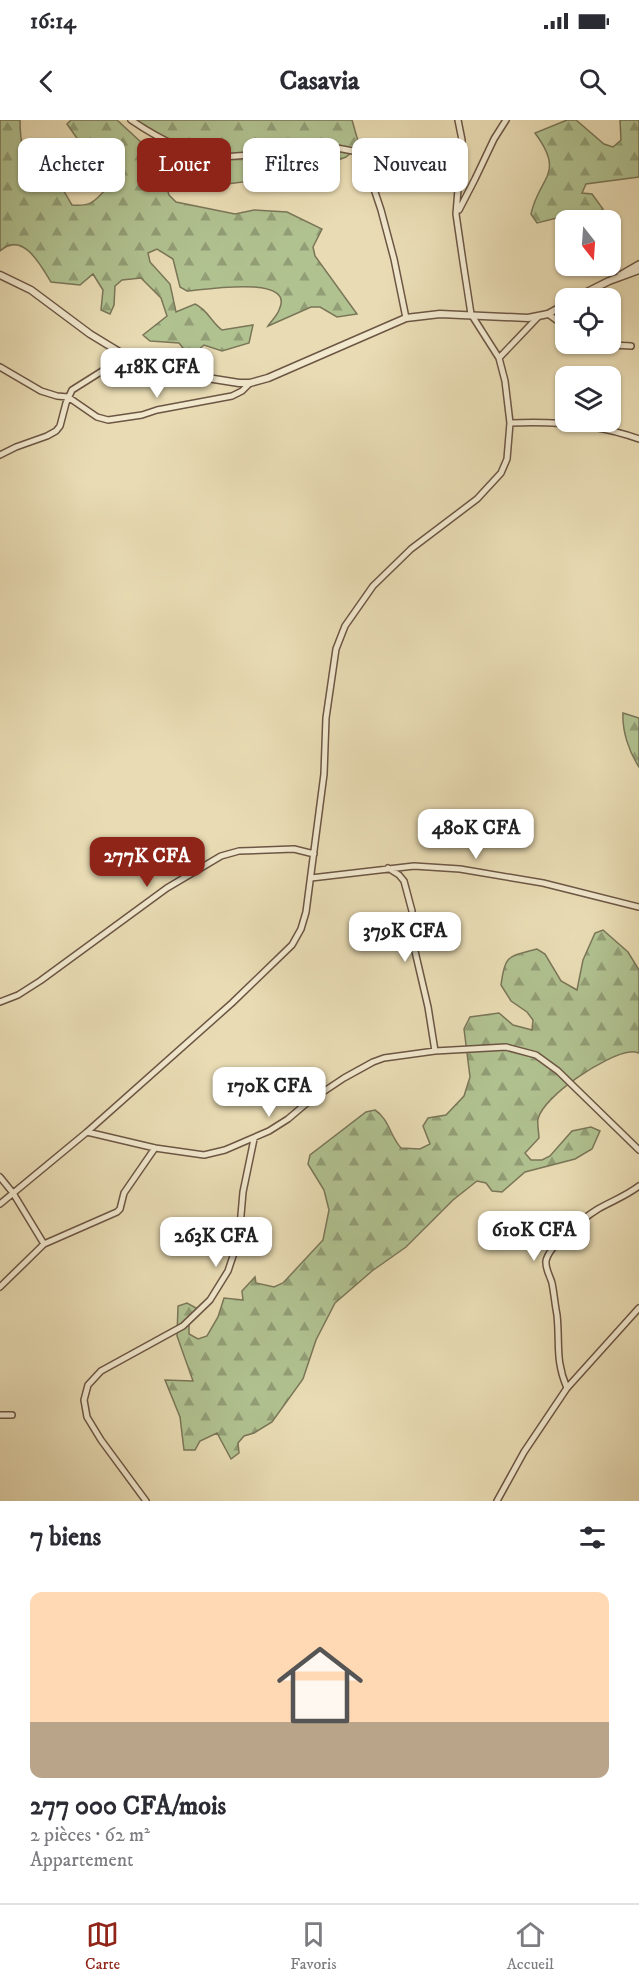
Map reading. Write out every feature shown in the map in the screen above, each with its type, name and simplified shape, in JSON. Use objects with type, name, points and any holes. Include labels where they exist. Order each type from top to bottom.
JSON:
[{"type":"street","points":[[131,120],[148,132],[178,147],[206,156],[223,157],[337,148],[353,151],[362,157],[381,210],[406,318]]},
{"type":"street","points":[[0,1204],[87,1132],[232,1003],[292,945],[301,929],[306,912],[324,774],[326,718],[336,650],[345,626],[373,586],[411,549],[477,500],[501,473],[507,459],[510,423],[505,381],[499,358],[471,314],[456,214],[462,140],[458,120]]},
{"type":"street","points":[[456,214],[506,120]]},
{"type":"street","points":[[595,288],[639,264]]},
{"type":"street","points":[[609,281],[639,270]]},
{"type":"street","points":[[0,275],[31,290],[90,334],[126,356],[176,373],[250,383],[268,378],[406,318],[440,314],[528,318],[538,317],[555,310]]},
{"type":"street","points":[[548,314],[555,319]]},
{"type":"street","points":[[499,358],[538,317]]},
{"type":"street","points":[[621,345],[631,346]]},
{"type":"street","points":[[0,455],[56,431],[60,426],[68,396],[72,390],[126,356]]},
{"type":"street","points":[[0,367],[41,391],[57,396],[68,396],[97,417],[108,420],[232,396],[242,391],[250,383]]},
{"type":"street","points":[[510,423],[543,422],[584,426],[639,439]]},
{"type":"street","points":[[0,1002],[18,995],[40,981],[167,888],[221,856],[239,850],[294,849],[314,854]]},
{"type":"street","points":[[311,878],[388,868],[425,867],[510,876],[639,906]]},
{"type":"street","points":[[388,868],[404,881],[412,911],[414,947],[428,1007],[435,1051]]},
{"type":"street","points":[[87,1132],[155,1148],[204,1155],[254,1139],[288,1119],[308,1102],[344,1078],[384,1058],[435,1051],[506,1047],[536,1055],[558,1071],[639,1150]]},
{"type":"street","points":[[146,1501],[87,1417],[84,1400],[88,1385],[100,1371],[183,1326],[210,1300],[228,1271],[239,1238],[243,1192],[254,1139]]},
{"type":"street","points":[[0,1287],[44,1244],[117,1212],[124,1193],[155,1148]]},
{"type":"street","points":[[0,1177],[13,1193],[44,1244]]},
{"type":"street","points":[[567,1388],[558,1363],[557,1317],[552,1284],[546,1264],[547,1258],[555,1246],[578,1223],[599,1208],[619,1200],[639,1186]]},
{"type":"street","points":[[497,1501],[524,1452],[567,1388],[639,1308]]},
{"type":"street","points":[[0,1415],[12,1415]]},
{"type":"green space","points":[[0,120],[20,120],[18,192],[64,192],[72,205],[84,205],[92,202],[103,192],[125,192],[125,138],[77,138],[67,124],[71,120],[117,120],[137,139],[137,192],[168,192],[176,202],[235,214],[254,210],[287,212],[322,229],[313,247],[315,256],[357,314],[337,317],[320,307],[311,307],[268,326],[279,310],[281,299],[274,292],[262,288],[245,287],[187,291],[180,287],[173,259],[157,249],[148,253],[150,262],[170,284],[176,312],[195,304],[203,309],[222,330],[253,325],[249,343],[222,351],[204,345],[190,357],[179,343],[150,341],[143,335],[167,316],[161,298],[141,278],[122,280],[115,286],[114,305],[110,314],[101,310],[103,290],[93,274],[80,285],[51,282],[37,260],[24,247],[8,246],[0,251]]},
{"type":"green space","points":[[131,120],[352,120],[357,138],[352,138],[352,152],[340,159],[340,138],[243,138],[243,182],[231,183],[231,138],[162,138]]},
{"type":"green space","points":[[567,120],[576,120],[604,144],[613,147],[621,140],[620,120],[639,120],[639,177],[586,184],[582,193],[592,194],[603,209],[555,210],[555,218],[537,223],[531,214],[548,175],[549,158],[535,133]]},
{"type":"green space","points":[[623,713],[639,718],[639,767],[627,741]]},
{"type":"green space","points":[[603,930],[628,952],[639,970],[639,1053],[631,1052],[607,1060],[563,1088],[542,1110],[538,1119],[539,1138],[525,1153],[531,1160],[542,1160],[550,1156],[572,1131],[591,1127],[600,1131],[592,1149],[575,1159],[525,1172],[502,1192],[492,1191],[486,1183],[477,1181],[453,1200],[406,1247],[372,1271],[335,1303],[316,1340],[303,1379],[272,1422],[244,1436],[238,1443],[239,1453],[231,1459],[217,1433],[200,1441],[195,1450],[184,1450],[180,1417],[165,1380],[193,1381],[177,1336],[178,1306],[187,1303],[196,1308],[196,1317],[189,1324],[189,1334],[198,1339],[207,1336],[218,1317],[224,1298],[243,1300],[242,1291],[255,1277],[256,1283],[274,1287],[283,1283],[323,1240],[329,1210],[324,1190],[308,1164],[310,1155],[366,1112],[375,1110],[383,1118],[401,1148],[420,1149],[430,1144],[423,1126],[428,1118],[446,1115],[464,1096],[470,1077],[464,1029],[470,1017],[499,1013],[513,1025],[532,1030],[533,1020],[527,1012],[511,1001],[501,985],[504,967],[510,958],[537,949],[545,954],[561,981],[577,990],[583,960],[595,933]]}]
